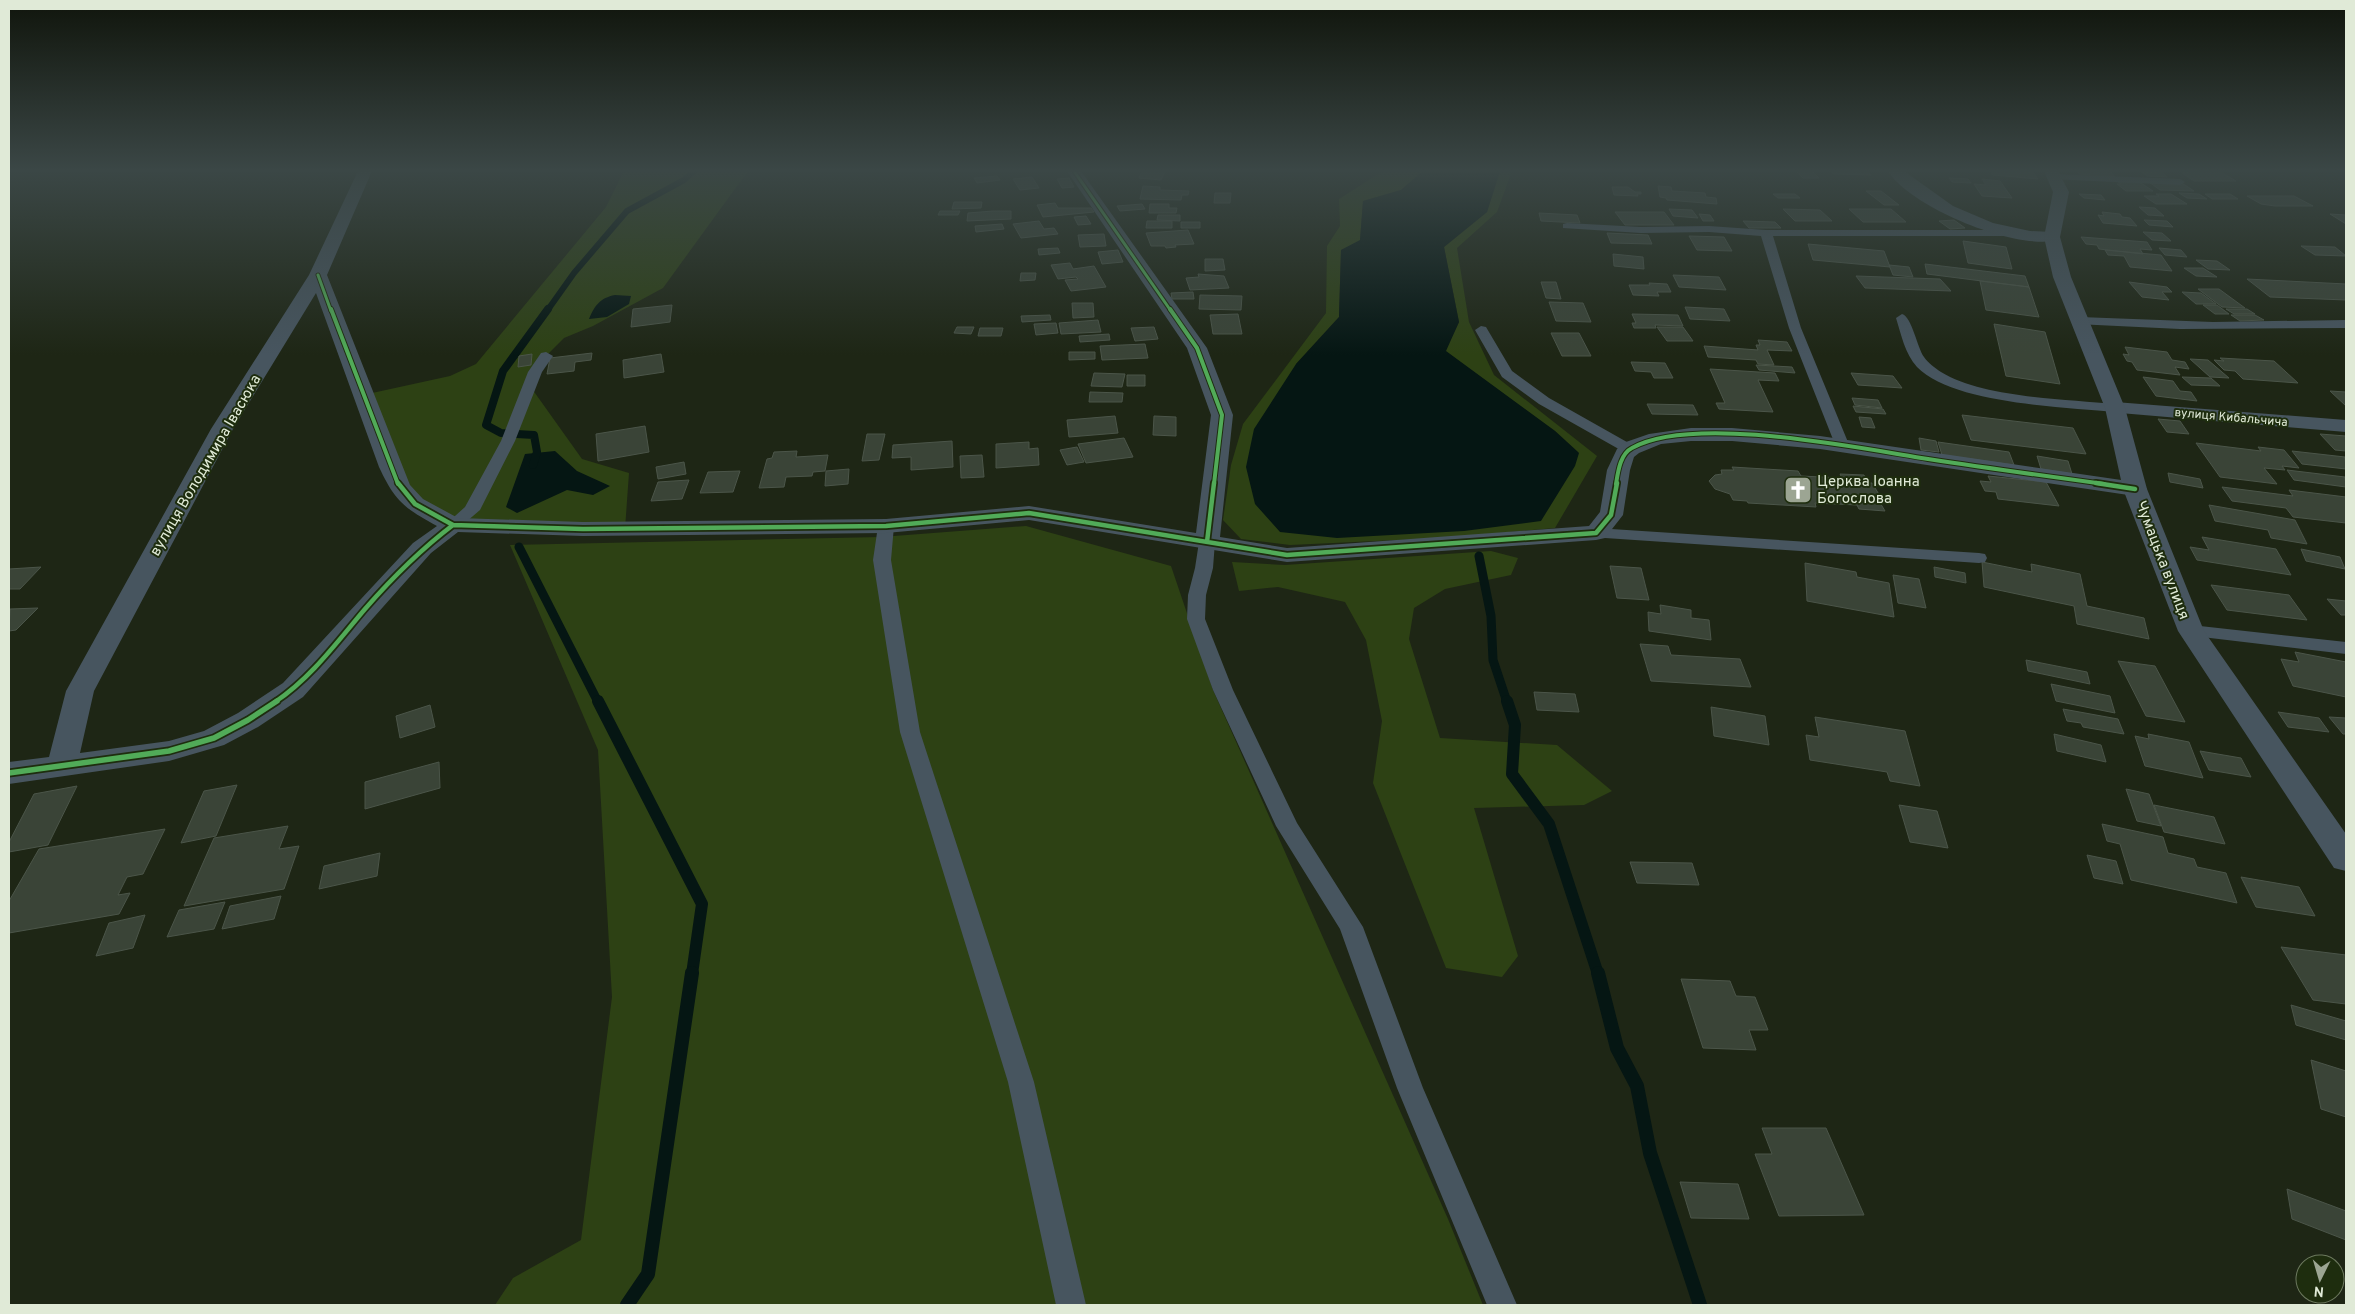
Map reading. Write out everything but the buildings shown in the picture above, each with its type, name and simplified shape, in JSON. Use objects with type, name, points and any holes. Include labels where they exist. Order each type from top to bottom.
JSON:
[{"type":"street","name":"вулиця Володимира Івасюка","points":[[62,765],[80,691],[222,429],[318,275],[337,232]]},
{"type":"street","points":[[1117,232],[1197,348],[1222,415],[1207,542]]},
{"type":"street","name":"Чумацька вулиця","points":[[2053,232],[2052,237],[2062,277],[2115,408],[2135,489],[2190,630],[2346,859]]},
{"type":"street","points":[[2007,233],[2052,237]]},
{"type":"street","points":[[318,275],[390,467],[400,488],[415,504],[453,525],[583,529],[886,526],[1029,512],[1288,555],[1596,533],[1612,512],[1618,469],[1629,449],[1653,439],[1686,435],[1723,434],[1843,447],[2135,489]]},
{"type":"street","name":"вулиця Кибальчича","points":[[2115,408],[2346,426]]},
{"type":"street","points":[[9,773],[169,752],[214,738],[248,720],[293,690],[326,656],[422,548],[453,525]]},
{"type":"lane","points":[[1756,232],[2007,233]]},
{"type":"lane","points":[[1766,233],[1795,328],[1843,447]]},
{"type":"lane","points":[[1902,318],[1912,349],[1923,365],[1940,377],[1969,388],[2015,396],[2115,408]]},
{"type":"lane","points":[[2080,321],[2129,324],[2262,326],[2346,324]]},
{"type":"lane","points":[[1481,330],[1507,374],[1544,401],[1629,449]]},
{"type":"lane","points":[[453,525],[472,510],[511,435],[535,372],[546,356]]},
{"type":"lane","points":[[886,526],[882,560],[910,732],[1021,1082],[1071,1305]]},
{"type":"lane","points":[[1596,533],[1979,558]]},
{"type":"lane","points":[[1207,542],[1204,568],[1197,595],[1196,619],[1223,690],[1287,826],[1351,927],[1410,1088],[1502,1305]]},
{"type":"lane","points":[[2190,630],[2346,648]]},
{"type":"green space","points":[[585,232],[703,232],[663,288],[593,326],[564,338],[546,356],[530,386],[582,459],[629,473],[625,529],[453,525],[415,504],[363,395],[450,376],[476,364]]},
{"type":"green space","points":[[1336,232],[1361,232],[1360,241],[1341,250],[1339,317],[1296,364],[1579,453],[1555,431],[1445,351],[1459,322],[1444,247],[1462,232],[1474,232],[1457,248],[1469,322],[1494,375],[1597,456],[1555,528],[1441,538],[1290,545],[1241,539],[1223,520],[1231,465],[1243,424],[1326,313],[1327,246]]},
{"type":"green space","points":[[1026,526],[1171,566],[1213,690],[1448,1219],[1483,1305],[495,1305],[513,1278],[581,1240],[612,997],[598,750],[510,545],[881,537]]},
{"type":"green space","points":[[1491,551],[1518,558],[1511,575],[1445,589],[1414,608],[1409,639],[1440,738],[1557,745],[1612,791],[1584,805],[1474,808],[1518,956],[1502,977],[1446,968],[1373,783],[1382,721],[1366,640],[1345,602],[1278,587],[1239,591],[1232,562],[1285,565]]},
{"type":"shaded area","points":[[1361,232],[1462,232],[1444,247],[1459,322],[1446,351],[1555,431],[1579,453],[1575,466],[1541,521],[1464,531],[1337,538],[1280,532],[1255,504],[1246,467],[1254,429],[1296,364],[1339,317],[1341,250],[1360,240]]},
{"type":"shaded area","points":[[615,295],[631,296],[629,304],[607,317],[589,319],[599,303],[605,298]]},
{"type":"shaded area","points":[[555,451],[577,471],[610,486],[593,495],[567,490],[517,513],[506,507],[525,454]]},
{"type":"waterway","points":[[547,311],[574,273],[609,232]]},
{"type":"waterway","points":[[533,465],[537,452],[534,435],[501,433],[486,425],[503,371],[548,309]]},
{"type":"waterway","points":[[519,547],[598,702]]},
{"type":"waterway","points":[[1479,556],[1491,616],[1493,660],[1507,702]]},
{"type":"waterway","points":[[598,701],[702,904],[692,974]]},
{"type":"waterway","points":[[1507,701],[1515,725],[1512,774],[1549,824],[1598,974]]},
{"type":"waterway","points":[[627,1305],[648,1274],[692,973]]},
{"type":"waterway","points":[[1598,973],[1617,1048],[1637,1086],[1650,1153],[1700,1305]]},
{"type":"cycle path","points":[[1117,232],[1197,348],[1222,415],[1207,542]]},
{"type":"cycle path","points":[[318,275],[390,467],[400,488],[415,504],[453,525],[583,529],[886,526],[1029,513],[1287,555],[1596,533],[1611,515],[1618,470],[1625,454],[1631,448],[1657,438],[1691,434],[1776,437],[2135,489]]},
{"type":"cycle path","points":[[9,773],[169,751],[214,738],[248,720],[293,690],[326,656],[367,607],[422,548],[453,525]]},
{"type":"place","name":"Церква Іоанна Богослова","points":[[1798,490]]}]
